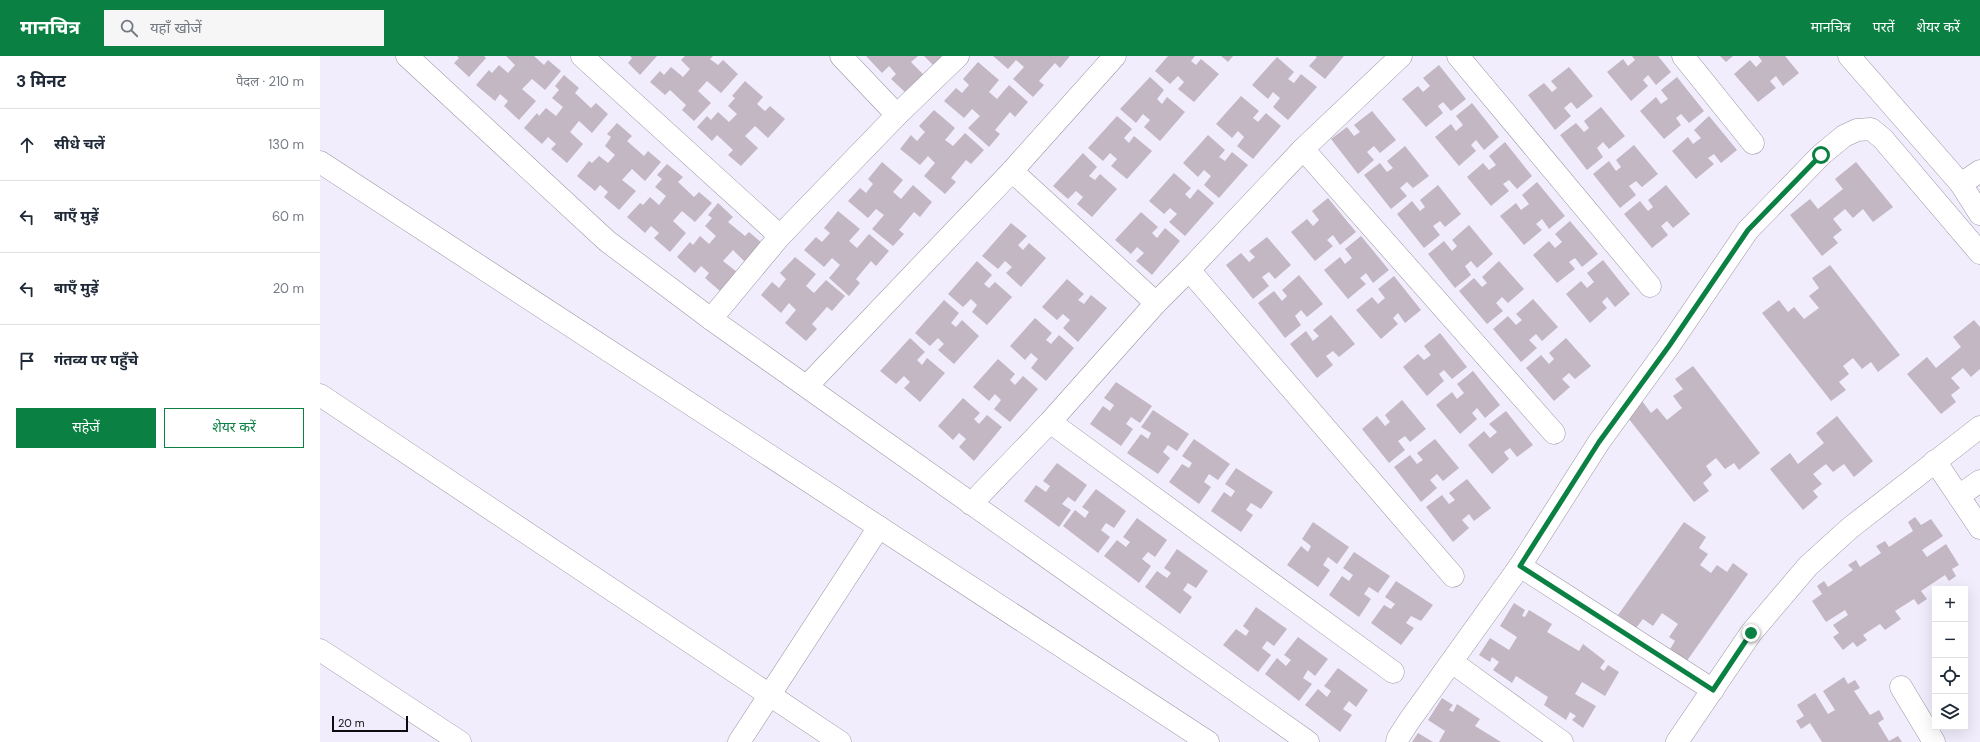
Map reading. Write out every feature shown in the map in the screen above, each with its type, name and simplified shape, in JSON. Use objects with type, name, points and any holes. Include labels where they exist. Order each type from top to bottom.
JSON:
[{"type":"street","points":[[407,56],[607,241],[711,319],[1308,742]]},
{"type":"street","points":[[582,56],[780,236]]},
{"type":"street","points":[[841,56],[897,115]]},
{"type":"street","points":[[711,319],[780,236],[897,115],[958,56]]},
{"type":"street","points":[[807,386],[1012,171],[1116,56]]},
{"type":"street","points":[[971,504],[1050,422],[1156,303],[1303,149],[1401,56]]},
{"type":"street","points":[[1458,56],[1650,286]]},
{"type":"street","points":[[1683,56],[1753,143]]},
{"type":"street","points":[[1849,56],[1961,184],[1978,207]]},
{"type":"street","points":[[1397,742],[1409,721],[1520,566],[1599,442],[1669,346],[1748,230],[1821,155],[1844,136],[1857,130],[1872,129],[1883,139],[1980,253]]},
{"type":"street","points":[[1303,149],[1554,433]]},
{"type":"street","points":[[320,162],[1208,742]]},
{"type":"street","points":[[1012,171],[1156,303]]},
{"type":"street","points":[[1961,184],[1980,171]]},
{"type":"street","points":[[1189,270],[1453,576]]},
{"type":"street","points":[[320,395],[840,742]]},
{"type":"street","points":[[1050,422],[1393,672]]},
{"type":"street","points":[[1677,742],[1751,633],[1808,566],[1850,528],[1980,427]]},
{"type":"street","points":[[1935,461],[1980,528]]},
{"type":"street","points":[[1959,496],[1980,481]]},
{"type":"street","points":[[739,742],[879,527]]},
{"type":"street","points":[[1520,566],[1713,690]]},
{"type":"street","points":[[320,650],[460,742]]},
{"type":"street","points":[[1452,662],[1562,742]]},
{"type":"street","points":[[1901,687],[1934,742]]},
{"type":"building","points":[[457,56],[484,56],[486,58],[469,77],[454,63],[459,58]]},
{"type":"building","points":[[506,56],[534,56],[544,65],[548,60],[561,71],[545,90],[532,79],[522,89],[536,101],[519,120],[504,106],[508,101],[500,94],[495,101],[476,85],[489,70],[492,73],[499,65],[508,73],[515,65]]},
{"type":"building","points":[[630,56],[657,56],[640,75],[628,63],[632,58]]},
{"type":"building","points":[[685,56],[713,56],[710,59],[718,65],[723,60],[738,74],[721,93],[707,81],[698,91],[711,103],[694,121],[682,110],[686,105],[670,90],[665,95],[650,82],[660,71],[664,75],[671,67],[683,77],[690,69],[681,60]]},
{"type":"building","points":[[866,56],[918,56],[911,62],[924,75],[906,93],[891,79],[896,74],[889,66],[882,73]]},
{"type":"building","points":[[924,56],[942,56],[933,65]]},
{"type":"building","points":[[993,56],[1070,56],[1060,68],[1055,63],[1039,81],[1044,85],[1033,97],[1013,79],[1024,67],[1016,60],[1008,69]]},
{"type":"building","points":[[1168,56],[1195,56],[1191,61],[1196,65],[1201,59],[1219,74],[1194,102],[1178,89],[1184,82],[1178,76],[1170,84],[1155,71]]},
{"type":"building","points":[[1221,56],[1233,56],[1228,62]]},
{"type":"building","points":[[1315,56],[1344,56],[1325,79],[1309,66],[1317,57]]},
{"type":"building","points":[[1632,56],[1658,56],[1671,72],[1656,85],[1648,75],[1643,80],[1648,86],[1631,101],[1607,72],[1623,59],[1628,66],[1635,60]]},
{"type":"building","points":[[1720,56],[1733,56],[1726,62]]},
{"type":"building","points":[[1758,56],[1785,56],[1799,73],[1783,86],[1776,76],[1770,81],[1776,88],[1758,102],[1734,74],[1750,60],[1756,67],[1762,61]]},
{"type":"building","points":[[1277,57],[1294,72],[1288,79],[1294,83],[1301,74],[1317,87],[1288,120],[1273,107],[1280,98],[1273,92],[1268,99],[1252,85]]},
{"type":"building","points":[[978,62],[999,80],[989,92],[997,99],[1009,85],[1028,102],[1015,117],[1010,112],[995,130],[1000,134],[989,147],[968,128],[980,116],[972,109],[964,118],[944,101],[956,88],[962,93],[969,85],[963,79]]},
{"type":"building","points":[[1439,65],[1466,99],[1451,111],[1443,102],[1438,106],[1443,113],[1426,127],[1402,99],[1418,86],[1423,92],[1430,86],[1423,78]]},
{"type":"building","points":[[1569,67],[1593,96],[1577,109],[1571,102],[1564,108],[1571,116],[1555,130],[1528,95],[1544,83],[1552,92],[1557,88],[1551,81]]},
{"type":"building","points":[[564,75],[579,88],[575,93],[591,108],[596,103],[608,114],[592,133],[579,121],[570,132],[583,144],[567,163],[551,149],[556,144],[548,137],[542,144],[524,128],[537,113],[539,116],[546,108],[556,116],[563,107],[552,98],[559,90],[555,86]]},
{"type":"building","points":[[1150,77],[1164,90],[1157,99],[1162,104],[1167,97],[1185,112],[1160,141],[1144,127],[1150,120],[1143,114],[1136,123],[1120,109]]},
{"type":"building","points":[[1677,77],[1704,111],[1689,123],[1681,114],[1676,118],[1681,125],[1664,139],[1640,111],[1656,97],[1661,104],[1668,99],[1661,90]]},
{"type":"building","points":[[745,81],[763,97],[757,104],[765,111],[770,106],[785,119],[768,138],[755,126],[745,136],[758,148],[741,166],[728,155],[733,150],[717,135],[712,141],[697,127],[707,116],[711,120],[718,112],[729,122],[737,114],[728,106],[735,98],[732,96]]},
{"type":"building","points":[[1241,96],[1259,111],[1253,118],[1258,122],[1266,113],[1281,126],[1253,159],[1237,146],[1244,137],[1238,131],[1232,138],[1216,124]]},
{"type":"building","points":[[1472,103],[1499,137],[1484,150],[1476,140],[1471,145],[1476,151],[1459,166],[1435,137],[1451,124],[1456,131],[1463,125],[1456,116]]},
{"type":"building","points":[[1601,107],[1625,136],[1609,149],[1603,142],[1597,148],[1603,157],[1587,170],[1560,135],[1576,123],[1584,132],[1589,128],[1584,121]]},
{"type":"building","points":[[934,110],[955,128],[945,140],[953,146],[965,133],[984,150],[971,164],[966,160],[951,178],[956,182],[945,194],[924,176],[935,163],[928,156],[920,165],[900,149],[911,135],[917,141],[925,132],[919,126]]},
{"type":"building","points":[[1372,111],[1396,140],[1380,153],[1374,146],[1367,152],[1374,160],[1358,174],[1331,139],[1347,127],[1354,136],[1360,132],[1354,125]]},
{"type":"building","points":[[1117,116],[1132,129],[1124,138],[1129,143],[1134,136],[1152,151],[1127,179],[1111,166],[1117,159],[1110,153],[1103,161],[1088,148]]},
{"type":"building","points":[[1709,116],[1737,150],[1721,163],[1714,154],[1708,158],[1714,164],[1696,179],[1672,151],[1688,137],[1693,144],[1701,138],[1694,130]]},
{"type":"building","points":[[617,123],[632,136],[627,141],[644,156],[648,151],[661,162],[645,181],[632,169],[622,180],[636,191],[619,210],[604,197],[608,192],[600,185],[595,191],[577,176],[589,161],[592,163],[599,156],[608,163],[615,155],[605,146],[611,137],[607,134]]},
{"type":"building","points":[[1208,135],[1225,150],[1219,157],[1225,161],[1232,152],[1248,165],[1219,198],[1204,185],[1211,176],[1204,170],[1198,177],[1183,163]]},
{"type":"building","points":[[1505,142],[1532,176],[1517,189],[1509,180],[1503,184],[1509,191],[1491,206],[1467,177],[1483,163],[1489,170],[1496,165],[1489,156]]},
{"type":"building","points":[[1634,145],[1658,174],[1642,187],[1636,181],[1629,186],[1636,195],[1620,208],[1593,174],[1609,161],[1616,171],[1621,167],[1616,160]]},
{"type":"building","points":[[1405,146],[1429,176],[1413,188],[1407,182],[1400,188],[1407,196],[1391,209],[1364,175],[1380,163],[1387,172],[1393,168],[1387,161]]},
{"type":"building","points":[[1083,153],[1097,167],[1089,176],[1095,180],[1100,174],[1117,189],[1092,217],[1077,204],[1083,197],[1076,191],[1068,199],[1053,186]]},
{"type":"building","points":[[882,162],[903,180],[893,192],[901,199],[913,185],[932,202],[920,217],[914,212],[899,230],[904,234],[893,246],[872,229],[884,215],[876,209],[868,218],[848,201],[860,188],[866,193],[873,184],[868,179]]},
{"type":"building","points":[[1856,162],[1893,207],[1873,222],[1863,209],[1853,218],[1845,209],[1833,219],[1842,230],[1833,237],[1838,243],[1822,256],[1790,215],[1810,199],[1818,209],[1843,189],[1835,179]]},
{"type":"building","points":[[667,164],[683,177],[678,182],[694,197],[699,192],[712,203],[695,222],[682,211],[673,221],[686,233],[670,252],[654,238],[659,233],[651,226],[645,233],[627,217],[640,203],[643,205],[650,197],[659,205],[666,196],[655,187],[662,179],[657,175]]},
{"type":"building","points":[[1174,173],[1191,188],[1185,194],[1190,199],[1198,189],[1214,203],[1185,236],[1169,222],[1177,214],[1170,208],[1164,214],[1149,201]]},
{"type":"building","points":[[1537,182],[1565,216],[1549,229],[1542,219],[1536,224],[1542,230],[1524,245],[1500,216],[1516,203],[1521,210],[1529,204],[1522,195]]},
{"type":"building","points":[[1438,185],[1461,214],[1445,227],[1440,221],[1433,226],[1440,235],[1424,248],[1397,214],[1412,201],[1420,211],[1425,207],[1420,200]]},
{"type":"building","points":[[1666,185],[1690,214],[1673,228],[1667,221],[1661,226],[1668,235],[1652,248],[1624,214],[1640,201],[1648,211],[1653,207],[1648,200]]},
{"type":"building","points":[[1328,198],[1356,232],[1340,245],[1333,235],[1327,240],[1333,246],[1315,261],[1291,232],[1307,219],[1313,226],[1319,220],[1312,211]]},
{"type":"building","points":[[718,203],[733,217],[728,222],[745,236],[749,232],[762,243],[745,262],[733,250],[723,261],[737,272],[720,291],[705,278],[709,273],[701,266],[695,273],[677,257],[690,242],[693,245],[700,236],[709,244],[716,236],[705,226],[712,218],[708,215]]},
{"type":"building","points":[[838,211],[860,229],[849,241],[857,248],[869,234],[889,251],[876,266],[871,261],[856,279],[860,283],[849,296],[829,278],[840,265],[832,258],[824,267],[804,250],[816,237],[822,242],[830,233],[824,228]]},
{"type":"building","points":[[1141,212],[1158,227],[1152,233],[1157,238],[1165,228],[1180,241],[1152,275],[1136,261],[1144,253],[1137,247],[1131,254],[1115,240]]},
{"type":"building","points":[[1570,221],[1598,254],[1582,267],[1575,258],[1569,262],[1575,269],[1557,283],[1533,255],[1549,241],[1555,248],[1562,242],[1555,234]]},
{"type":"building","points":[[1011,223],[1027,236],[1018,245],[1023,250],[1029,243],[1046,258],[1021,287],[1006,273],[1012,267],[1005,261],[998,269],[982,256]]},
{"type":"building","points":[[1469,225],[1493,254],[1477,268],[1471,261],[1465,266],[1471,275],[1455,288],[1428,254],[1444,241],[1452,251],[1457,246],[1452,240]]},
{"type":"building","points":[[1361,236],[1389,270],[1373,283],[1366,273],[1360,278],[1366,284],[1348,299],[1324,270],[1340,257],[1345,264],[1352,258],[1345,249]]},
{"type":"building","points":[[1267,237],[1291,265],[1275,279],[1269,272],[1262,277],[1269,286],[1253,299],[1226,265],[1241,253],[1249,262],[1255,257],[1249,251]]},
{"type":"building","points":[[795,257],[816,274],[806,286],[814,293],[826,280],[845,296],[832,311],[827,307],[812,324],[817,329],[806,341],[785,323],[796,310],[789,303],[781,313],[761,295],[772,282],[779,288],[786,279],[780,273]]},
{"type":"building","points":[[1603,260],[1630,294],[1615,307],[1607,297],[1602,302],[1607,308],[1590,323],[1566,294],[1581,281],[1587,288],[1594,282],[1587,273]]},
{"type":"building","points":[[977,261],[992,275],[984,284],[989,288],[995,282],[1012,297],[987,325],[972,312],[977,305],[971,299],[963,307],[948,294]]},
{"type":"building","points":[[1499,261],[1524,289],[1508,303],[1502,297],[1496,303],[1503,311],[1487,324],[1459,291],[1474,278],[1482,287],[1487,283],[1482,277]]},
{"type":"building","points":[[1830,265],[1900,355],[1878,372],[1871,362],[1862,369],[1853,358],[1843,366],[1849,374],[1839,382],[1846,390],[1831,401],[1762,313],[1779,300],[1788,312],[1794,307],[1804,319],[1819,308],[1809,296],[1819,288],[1812,278]]},
{"type":"building","points":[[1299,275],[1323,304],[1307,317],[1301,310],[1295,316],[1301,325],[1285,338],[1258,303],[1274,291],[1282,301],[1287,296],[1282,290]]},
{"type":"building","points":[[1394,276],[1421,310],[1405,323],[1398,313],[1393,318],[1398,324],[1381,339],[1356,310],[1372,297],[1378,304],[1385,298],[1378,289]]},
{"type":"building","points":[[1067,279],[1084,294],[1078,300],[1084,304],[1091,295],[1107,308],[1078,342],[1063,328],[1070,320],[1063,314],[1057,320],[1042,307]]},
{"type":"building","points":[[1533,299],[1558,327],[1542,341],[1536,334],[1529,340],[1537,348],[1521,362],[1493,329],[1508,316],[1516,325],[1522,320],[1516,314]]},
{"type":"building","points":[[944,300],[959,313],[951,323],[956,327],[962,320],[979,336],[954,364],[938,350],[944,344],[938,338],[930,346],[915,333]]},
{"type":"building","points":[[1331,315],[1355,344],[1339,357],[1333,351],[1326,356],[1333,365],[1317,378],[1290,344],[1306,331],[1313,341],[1319,336],[1313,330]]},
{"type":"building","points":[[1035,318],[1052,333],[1046,340],[1051,344],[1059,335],[1074,348],[1046,381],[1031,368],[1038,359],[1031,353],[1025,360],[1010,346]]},
{"type":"building","points":[[1974,320],[1980,327],[1980,369],[1971,377],[1963,368],[1951,378],[1960,388],[1951,395],[1956,402],[1941,414],[1907,374],[1927,357],[1936,368],[1961,347],[1953,337]]},
{"type":"building","points":[[1440,333],[1467,367],[1452,379],[1444,370],[1439,374],[1444,381],[1427,396],[1403,367],[1418,354],[1424,360],[1431,355],[1424,346]]},
{"type":"building","points":[[910,338],[925,352],[917,360],[922,365],[927,358],[945,373],[920,402],[904,388],[910,382],[904,376],[896,384],[880,371]]},
{"type":"building","points":[[1566,338],[1591,366],[1575,379],[1569,373],[1562,379],[1570,387],[1554,401],[1526,368],[1541,355],[1549,364],[1554,359],[1549,353]]},
{"type":"building","points":[[998,359],[1015,374],[1010,380],[1015,385],[1023,376],[1038,389],[1010,422],[994,409],[1001,400],[995,394],[989,401],[973,387]]},
{"type":"building","points":[[1693,366],[1760,453],[1739,470],[1734,463],[1725,469],[1716,458],[1706,466],[1712,475],[1703,483],[1709,491],[1694,502],[1625,414],[1642,401],[1651,413],[1657,408],[1667,420],[1682,408],[1673,396],[1683,389],[1675,379]]},
{"type":"building","points":[[1473,371],[1500,405],[1485,418],[1477,408],[1472,413],[1477,419],[1460,434],[1436,405],[1452,392],[1457,399],[1464,393],[1457,384]]},
{"type":"building","points":[[1116,382],[1152,406],[1140,423],[1131,417],[1126,424],[1133,429],[1121,446],[1090,424],[1103,406],[1110,411],[1114,405],[1104,398]]},
{"type":"building","points":[[963,398],[980,413],[974,419],[979,424],[987,415],[1002,427],[974,461],[959,447],[966,439],[959,433],[953,440],[938,426]]},
{"type":"building","points":[[1402,400],[1426,429],[1410,442],[1405,436],[1398,441],[1405,450],[1389,463],[1362,429],[1377,416],[1385,426],[1390,422],[1385,415]]},
{"type":"building","points":[[1153,410],[1189,434],[1177,451],[1168,445],[1163,452],[1170,458],[1158,474],[1127,453],[1141,434],[1148,439],[1151,433],[1141,427]]},
{"type":"building","points":[[1506,411],[1533,445],[1517,457],[1510,448],[1504,452],[1509,459],[1492,474],[1468,445],[1484,431],[1490,438],[1497,432],[1489,424]]},
{"type":"building","points":[[1837,416],[1873,461],[1854,477],[1844,464],[1833,472],[1826,464],[1813,474],[1822,484],[1813,491],[1818,497],[1803,510],[1770,469],[1790,453],[1798,464],[1824,443],[1816,433]]},
{"type":"building","points":[[1194,439],[1230,464],[1218,480],[1209,474],[1204,482],[1211,487],[1199,504],[1169,482],[1182,464],[1189,468],[1192,463],[1182,456]]},
{"type":"building","points":[[1435,439],[1459,468],[1443,481],[1437,474],[1430,480],[1437,488],[1421,502],[1394,467],[1410,455],[1417,464],[1423,460],[1417,453]]},
{"type":"building","points":[[1057,463],[1087,485],[1075,502],[1068,497],[1062,504],[1071,510],[1059,527],[1024,501],[1036,485],[1046,492],[1050,486],[1043,481]]},
{"type":"building","points":[[1236,468],[1273,492],[1261,509],[1251,503],[1246,510],[1253,515],[1241,532],[1211,511],[1224,492],[1231,497],[1235,491],[1225,484]]},
{"type":"building","points":[[1467,479],[1491,508],[1474,521],[1469,514],[1462,520],[1469,528],[1453,542],[1426,507],[1442,495],[1449,504],[1455,500],[1449,493]]},
{"type":"building","points":[[1096,489],[1126,511],[1114,528],[1106,523],[1101,530],[1110,537],[1098,553],[1063,526],[1075,510],[1085,518],[1089,512],[1082,507]]},
{"type":"building","points":[[1915,517],[1921,525],[1931,519],[1943,536],[1922,550],[1927,557],[1946,544],[1959,565],[1952,569],[1956,576],[1949,581],[1945,575],[1921,591],[1927,599],[1918,605],[1914,599],[1895,611],[1901,619],[1885,630],[1880,624],[1863,635],[1867,640],[1857,647],[1853,642],[1843,650],[1833,637],[1839,633],[1833,625],[1848,615],[1845,610],[1826,622],[1812,601],[1822,594],[1817,586],[1824,581],[1828,587],[1853,570],[1848,565],[1856,560],[1860,567],[1881,553],[1876,546],[1885,541],[1889,547],[1913,531],[1908,522]]},
{"type":"building","points":[[1137,518],[1167,540],[1155,557],[1148,552],[1142,559],[1151,566],[1139,583],[1104,556],[1117,540],[1126,547],[1130,542],[1123,537]]},
{"type":"building","points":[[1313,522],[1349,547],[1337,564],[1328,557],[1323,565],[1330,570],[1318,587],[1287,565],[1301,546],[1308,552],[1311,546],[1302,539]]},
{"type":"building","points":[[1684,522],[1706,537],[1699,548],[1708,554],[1700,565],[1711,573],[1717,565],[1727,572],[1733,563],[1748,574],[1684,665],[1667,654],[1675,641],[1669,637],[1678,624],[1662,613],[1653,626],[1643,619],[1636,628],[1618,615]]},
{"type":"building","points":[[1177,549],[1208,571],[1196,588],[1188,583],[1183,590],[1192,597],[1180,614],[1145,587],[1157,571],[1167,578],[1171,573],[1164,568]]},
{"type":"building","points":[[1354,552],[1390,576],[1378,593],[1369,587],[1364,594],[1371,599],[1359,617],[1329,595],[1342,576],[1349,581],[1353,575],[1343,568]]},
{"type":"building","points":[[1396,581],[1433,605],[1421,621],[1411,616],[1406,623],[1414,628],[1401,645],[1371,623],[1384,605],[1391,609],[1395,604],[1385,597]]},
{"type":"building","points":[[1514,603],[1525,610],[1522,616],[1525,617],[1529,610],[1552,624],[1547,632],[1579,651],[1583,644],[1605,661],[1600,668],[1604,671],[1608,665],[1619,672],[1605,696],[1582,682],[1575,694],[1596,706],[1583,728],[1572,720],[1576,716],[1570,712],[1566,720],[1544,705],[1548,697],[1516,676],[1512,683],[1493,670],[1499,662],[1492,657],[1490,662],[1479,655],[1490,638],[1509,650],[1517,637],[1500,626]]},
{"type":"building","points":[[1256,607],[1287,629],[1274,646],[1267,641],[1262,648],[1271,655],[1258,672],[1223,645],[1236,629],[1246,636],[1249,631],[1243,626]]},
{"type":"building","points":[[1298,637],[1328,659],[1315,676],[1308,670],[1303,678],[1312,684],[1299,701],[1265,674],[1277,658],[1286,666],[1291,660],[1284,655]]},
{"type":"building","points":[[1338,668],[1368,690],[1356,707],[1349,701],[1343,709],[1352,715],[1340,732],[1305,705],[1318,689],[1327,697],[1331,691],[1324,686]]},
{"type":"building","points":[[1844,677],[1848,684],[1855,680],[1860,688],[1854,691],[1870,715],[1879,710],[1884,719],[1878,723],[1889,741],[1898,736],[1902,742],[1822,742],[1810,723],[1801,729],[1796,721],[1804,716],[1797,705],[1815,693],[1828,714],[1835,710],[1823,691]]},
{"type":"building","points":[[1442,698],[1453,705],[1449,710],[1453,712],[1457,704],[1480,719],[1475,726],[1501,742],[1439,742],[1445,731],[1428,720]]},
{"type":"building","points":[[1418,733],[1433,742],[1412,742]]},
{"type":"route","points":[[1751,633],[1713,690],[1520,566],[1599,442],[1669,346],[1748,230],[1791,188],[1821,155]]}]
